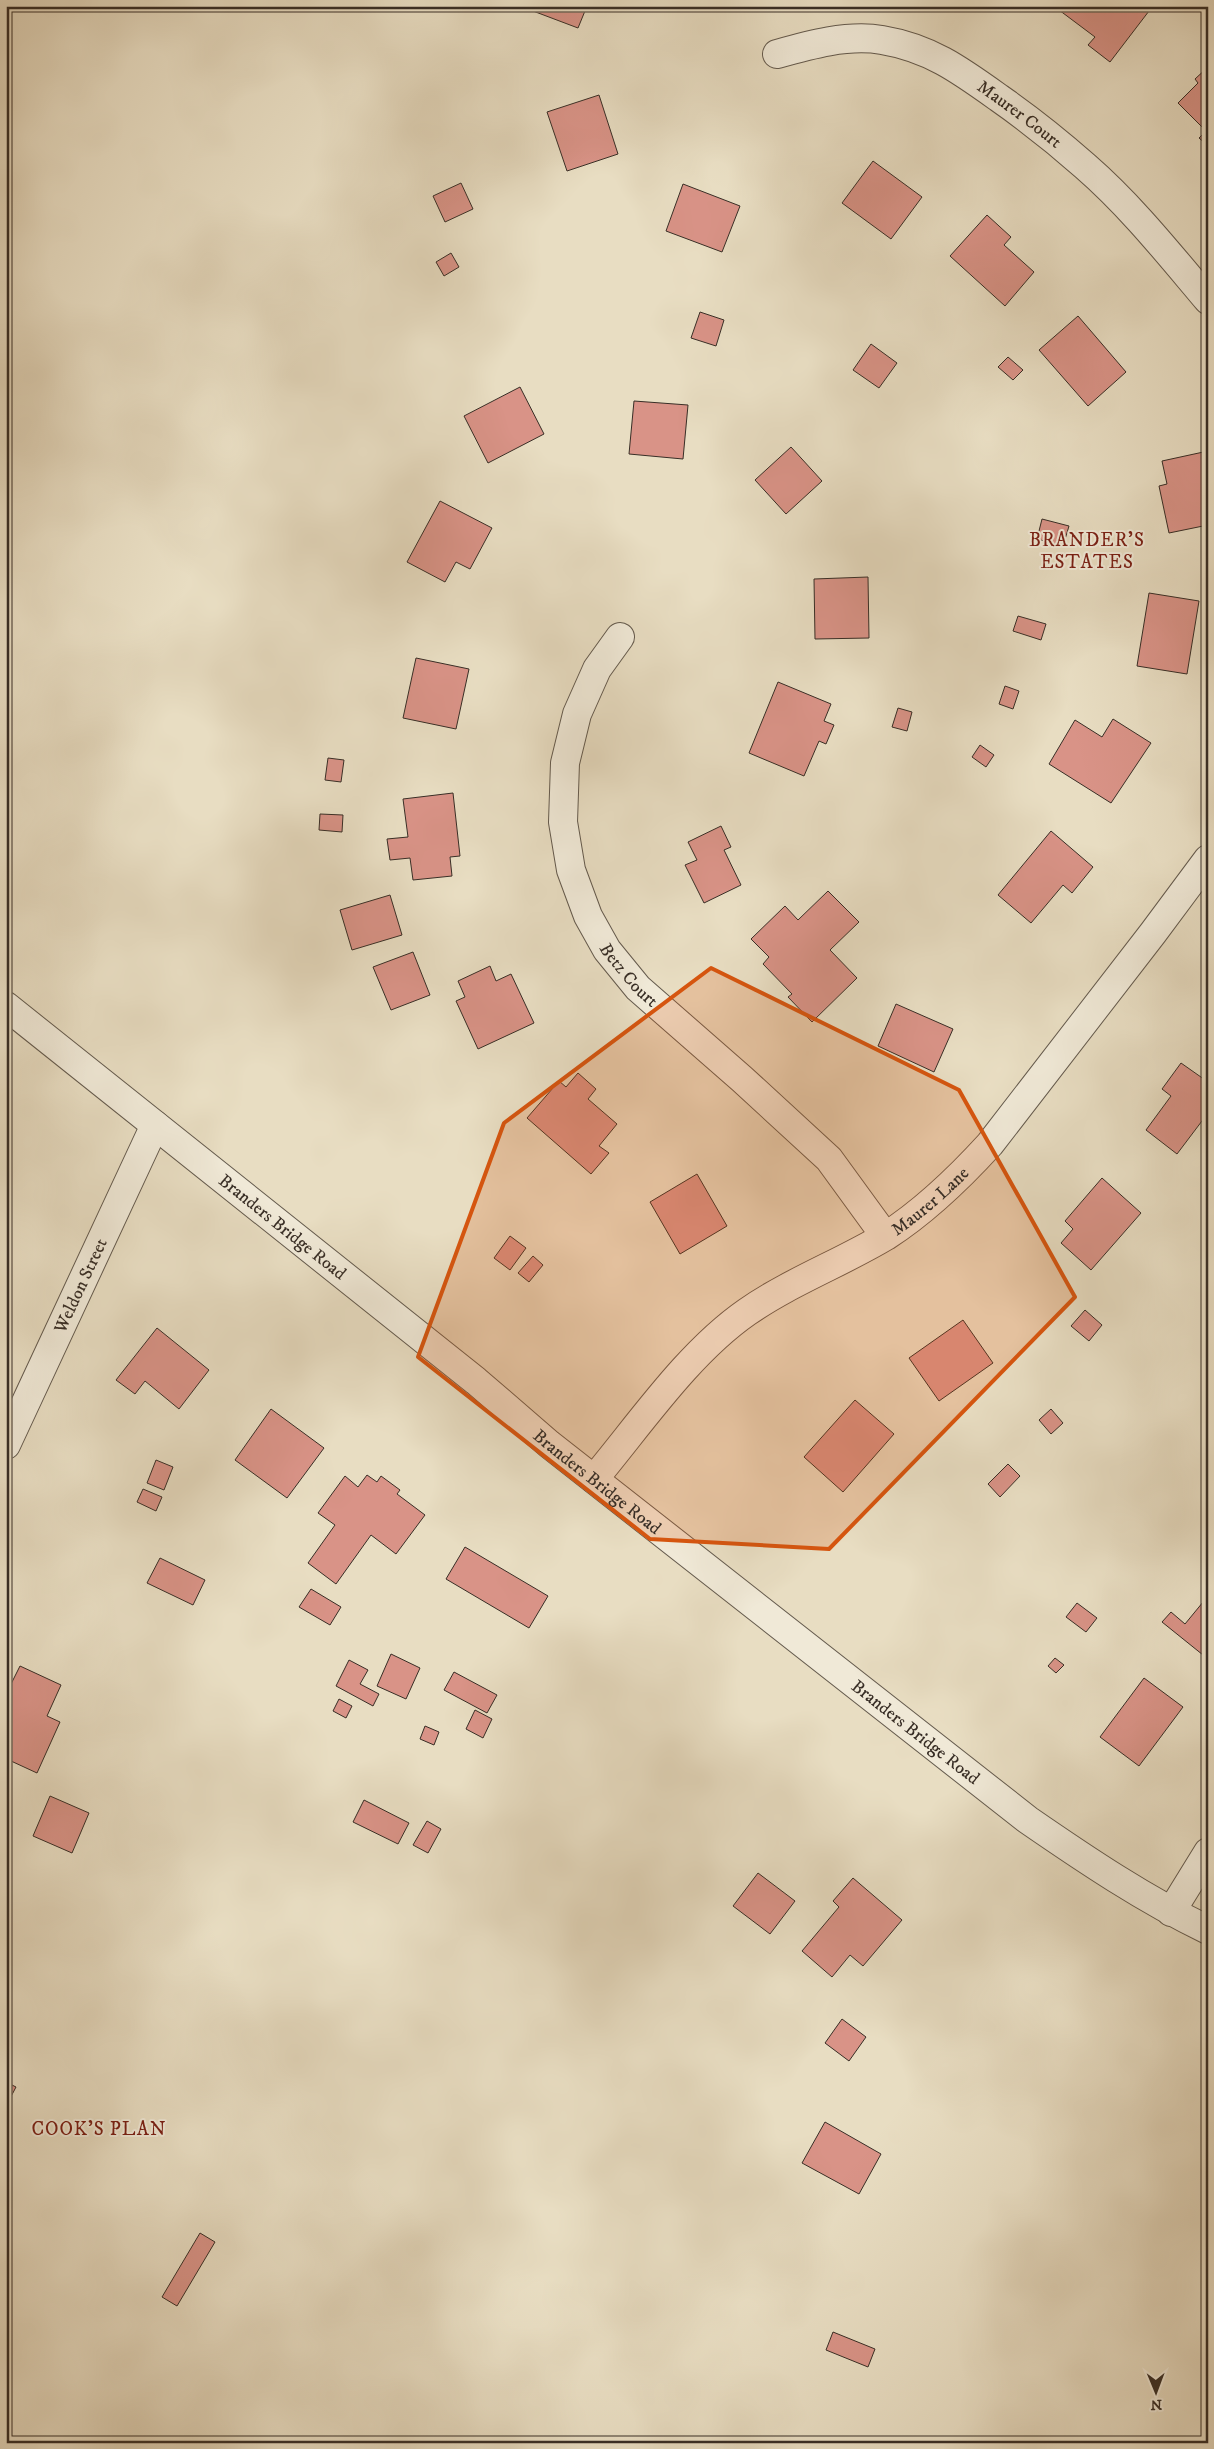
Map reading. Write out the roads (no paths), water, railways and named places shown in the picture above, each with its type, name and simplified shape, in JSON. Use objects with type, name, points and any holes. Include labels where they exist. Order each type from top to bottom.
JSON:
[{"type":"street","name":"Maurer Court","points":[[777,54],[844,40],[880,40],[921,50],[951,64],[1027,118],[1086,167],[1149,230],[1208,300]]},
{"type":"street","name":"Betz Court","points":[[620,637],[597,669],[577,714],[565,763],[563,822],[571,870],[588,916],[607,950],[638,988],[742,1079],[829,1160],[885,1236]]},
{"type":"street","name":"Maurer Lane","points":[[594,1479],[697,1355],[746,1313],[783,1290],[885,1236],[919,1212],[966,1171],[990,1144],[1208,859]]},
{"type":"street","name":"Branders Bridge Road","points":[[6,1006],[476,1381],[548,1444],[1028,1820],[1099,1869],[1171,1912],[1208,1930]]},
{"type":"street","name":"Weldon Street","points":[[6,1445],[156,1125]]},
{"type":"street","points":[[1171,1912],[1208,1852]]},
{"type":"district","name":"BRANDER'S ESTATES","points":[[1087,550]]},
{"type":"district","name":"COOK'S PLAN","points":[[99,2128]]}]
